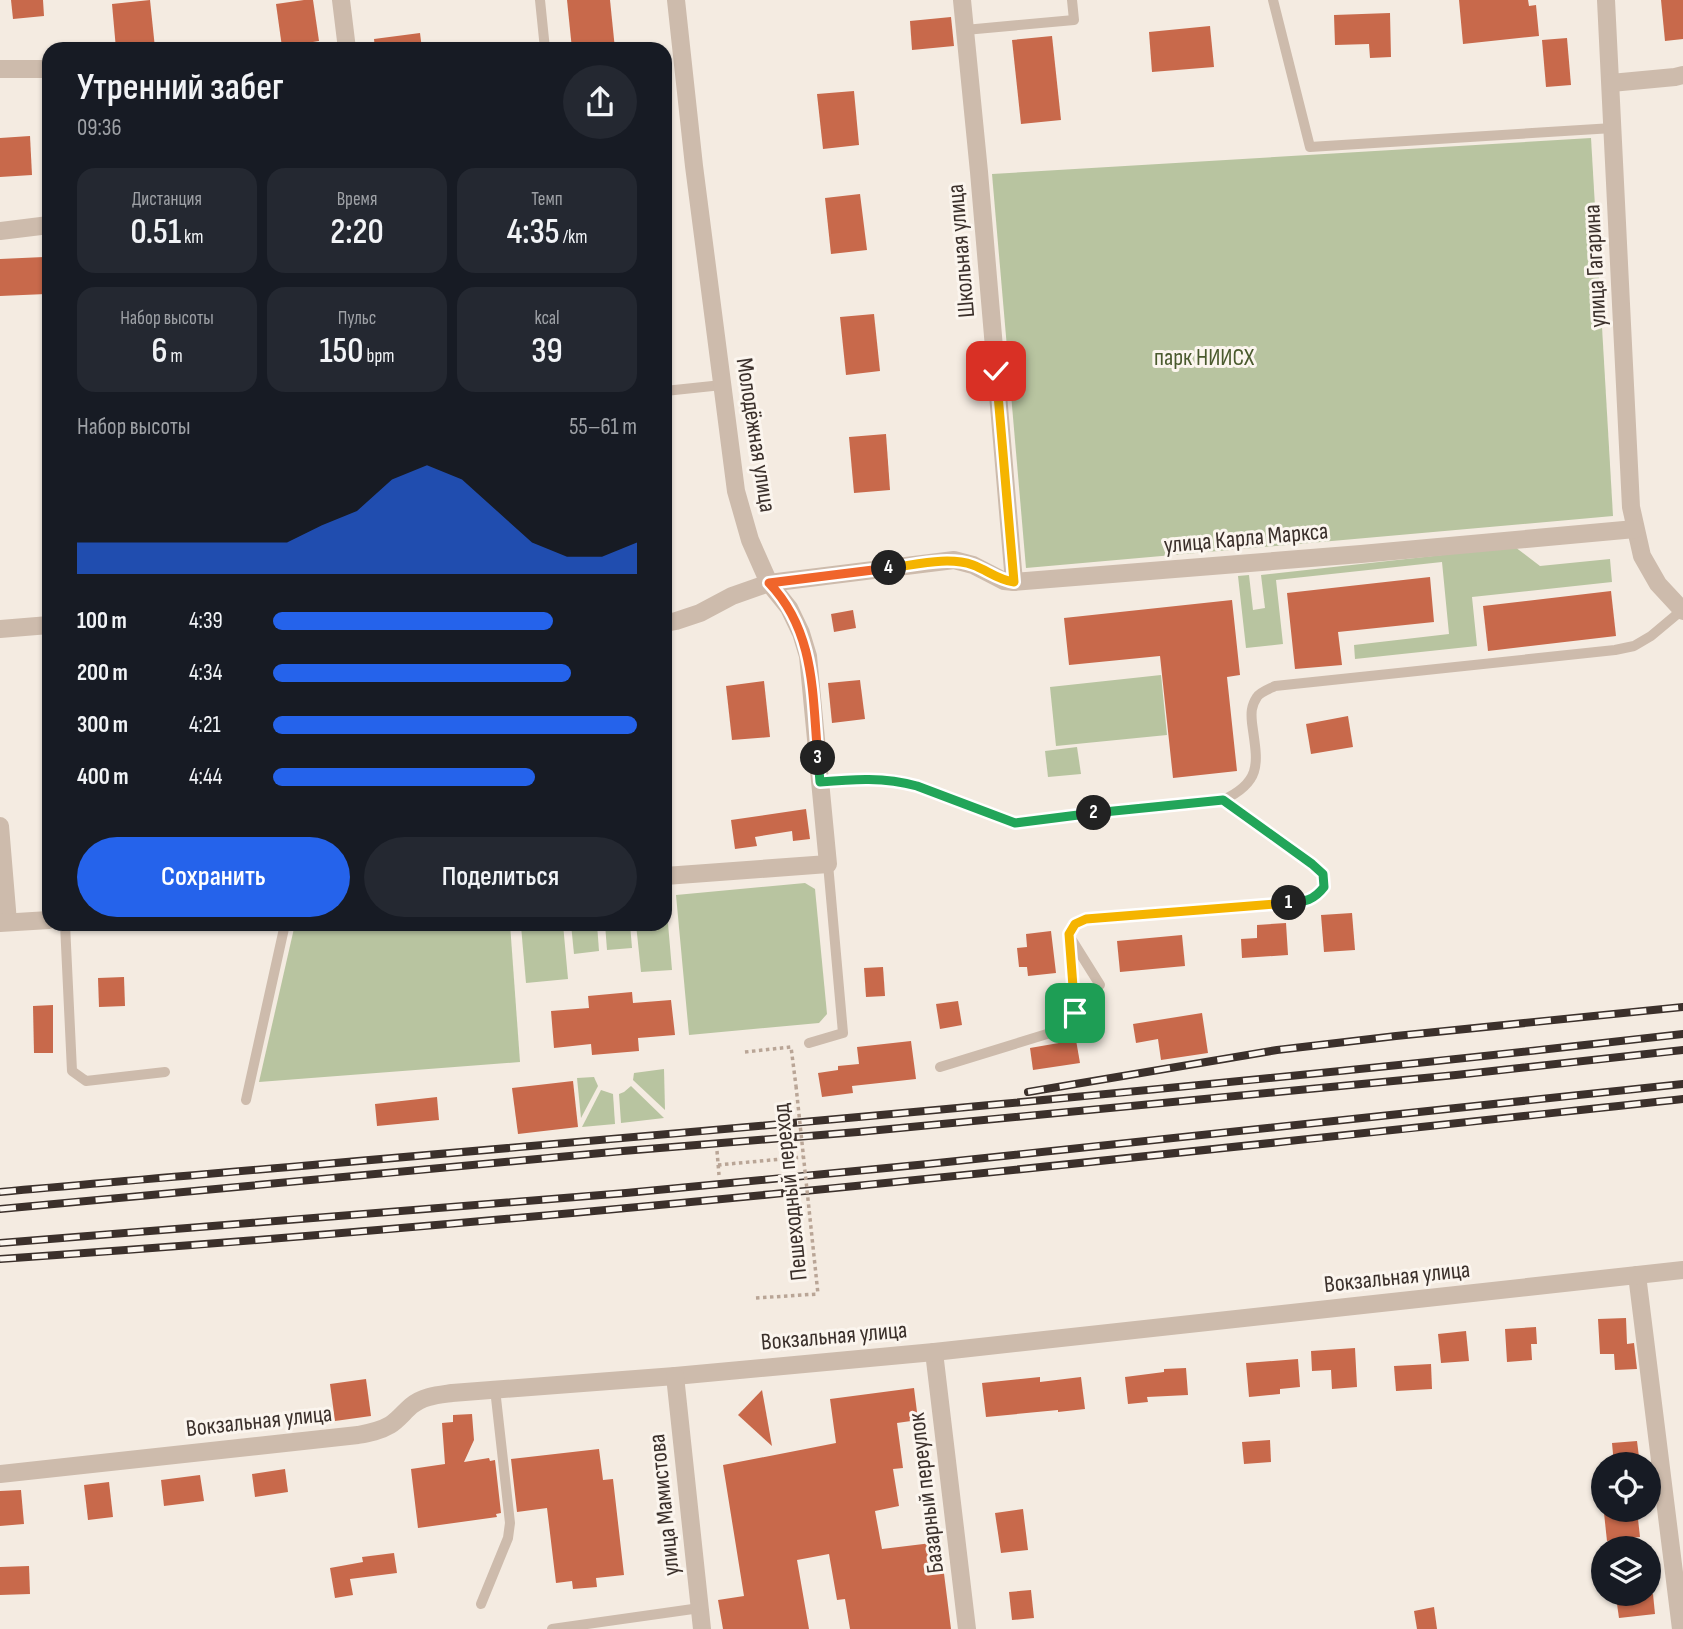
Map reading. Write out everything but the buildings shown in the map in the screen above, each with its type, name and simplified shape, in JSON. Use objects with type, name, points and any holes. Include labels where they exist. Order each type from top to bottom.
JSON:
[{"type":"street","points":[[341,0],[346,42]]},
{"type":"street","name":"Молодёжная улица","points":[[676,0],[694,166],[736,491],[750,540],[769,583],[789,608],[808,656],[828,864]]},
{"type":"street","name":"Школьная улица","points":[[962,0],[1014,582]]},
{"type":"street","name":"улица Гагарина","points":[[1606,0],[1631,507],[1635,529]]},
{"type":"street","points":[[0,69],[42,69]]},
{"type":"street","points":[[1611,83],[1683,75]]},
{"type":"street","points":[[0,231],[42,226]]},
{"type":"street","points":[[1635,529],[1648,568],[1658,584],[1683,611]]},
{"type":"street","name":"улица Карла Маркса","points":[[672,622],[700,613],[732,596],[769,583],[954,560],[1014,582],[1635,529]]},
{"type":"street","points":[[0,629],[42,626]]},
{"type":"street","points":[[0,826],[4,923],[42,920]]},
{"type":"street","points":[[672,875],[828,864]]},
{"type":"street","name":"Вокзальная улица","points":[[0,1474],[358,1435],[392,1424],[412,1405],[433,1395],[934,1352],[1683,1270]]},
{"type":"street","points":[[1637,1275],[1674,1494],[1681,1629]]},
{"type":"street","name":"Базарный переулок","points":[[934,1352],[967,1629]]},
{"type":"street","name":"улица Мамистова","points":[[675,1376],[702,1629]]},
{"type":"lane","points":[[540,0],[544,42]]},
{"type":"lane","points":[[965,30],[1074,20],[1072,0]]},
{"type":"lane","points":[[1273,0],[1310,147],[1613,128]]},
{"type":"lane","points":[[672,390],[722,385]]},
{"type":"lane","points":[[820,782],[869,778],[902,781],[1015,823],[1223,800],[1240,792],[1252,777],[1257,761],[1251,709],[1258,695],[1275,686],[1615,650],[1634,646],[1683,611]]},
{"type":"lane","points":[[940,1067],[1060,1030],[1071,1021],[1075,1013],[1069,934],[1075,924],[1086,919],[1302,902],[1317,895],[1324,887],[1323,874],[1223,800]]},
{"type":"lane","points":[[809,1043],[843,1033],[828,864]]},
{"type":"lane","points":[[65,931],[72,1071],[86,1081],[165,1072]]},
{"type":"lane","points":[[246,1100],[283,931]]},
{"type":"lane","points":[[1069,934],[1100,985]]},
{"type":"lane","points":[[481,1604],[508,1538],[510,1523],[495,1389]]},
{"type":"lane","points":[[552,1629],[700,1608]]},
{"type":"path","name":"Пешеходный переход","points":[[745,1052],[791,1047],[818,1294],[756,1298]]},
{"type":"path","points":[[717,1151],[719,1175]]},
{"type":"path","points":[[718,1165],[803,1157]]},
{"type":"green space","name":"парк НИИСХ","points":[[1591,138],[1613,516],[1026,568],[992,174]]},
{"type":"green space","points":[[1515,547],[1540,566],[1610,559],[1612,582],[1472,597],[1477,646],[1355,659],[1354,645],[1449,634],[1442,562],[1276,580],[1283,644],[1246,648],[1238,576],[1249,575],[1253,610],[1265,608],[1261,575]]},
{"type":"green space","points":[[1161,675],[1167,735],[1056,746],[1050,687]]},
{"type":"green space","points":[[1077,747],[1081,774],[1048,777],[1045,751]]},
{"type":"green space","points":[[805,883],[815,889],[827,1014],[819,1023],[689,1035],[676,895]]},
{"type":"green space","points":[[293,931],[511,931],[520,1062],[259,1082]]},
{"type":"green space","points":[[521,931],[564,931],[568,979],[526,983]]},
{"type":"green space","points":[[572,931],[598,931],[599,951],[574,954]]},
{"type":"green space","points":[[606,931],[631,931],[632,948],[607,950]]},
{"type":"green space","points":[[637,931],[669,931],[672,970],[641,972]]},
{"type":"green space","points":[[664,1069],[665,1110],[633,1080],[634,1073]]},
{"type":"green space","points":[[594,1077],[598,1086],[581,1118],[577,1078]]},
{"type":"green space","points":[[631,1086],[664,1118],[621,1123],[619,1094]]},
{"type":"green space","points":[[601,1090],[613,1094],[615,1124],[582,1127]]},
{"type":"railway","points":[[1028,1092],[1277,1050],[1683,1007]]},
{"type":"railway","points":[[0,1192],[1052,1099],[1683,1034]]},
{"type":"railway","points":[[0,1209],[858,1132],[1456,1075],[1683,1050]]},
{"type":"railway","points":[[0,1243],[626,1193],[928,1164],[1683,1084]]},
{"type":"railway","points":[[0,1259],[211,1244],[632,1207],[1053,1166],[1683,1099]]},
{"type":"route","points":[[996,371],[1014,582],[954,560],[769,583],[789,608],[808,656],[820,782],[869,778],[902,781],[1015,823],[1223,800],[1323,874],[1324,887],[1317,895],[1302,902],[1086,919],[1075,924],[1069,934],[1075,1013]]}]
